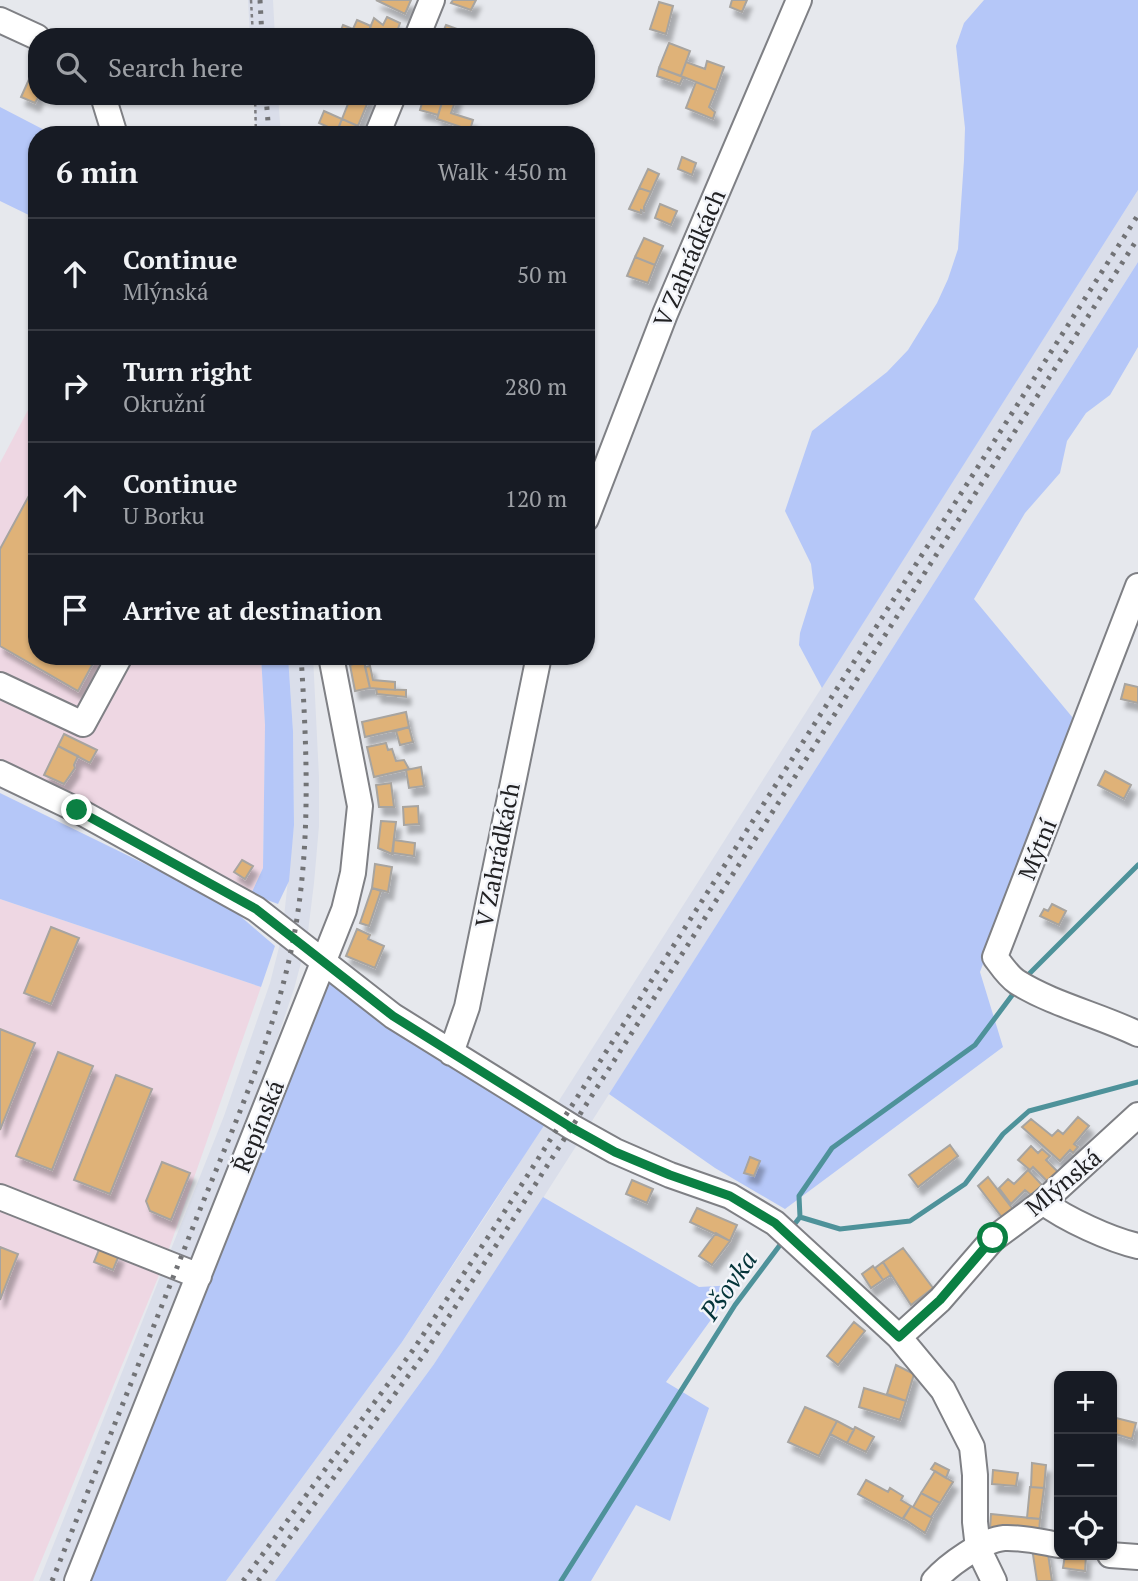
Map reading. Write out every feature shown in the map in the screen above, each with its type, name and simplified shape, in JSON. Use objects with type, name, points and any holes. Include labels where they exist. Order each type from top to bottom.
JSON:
[{"type":"street","points":[[421,28],[432,0]]},
{"type":"street","name":"V Zahrádkách","points":[[595,496],[665,314],[799,0]]},
{"type":"street","points":[[0,20],[28,33]]},
{"type":"street","points":[[106,105],[112,126]]},
{"type":"street","points":[[381,126],[389,105]]},
{"type":"street","name":"Mýtní","points":[[1138,586],[995,957],[1014,981],[1138,1034]]},
{"type":"street","points":[[0,685],[83,724],[115,665]]},
{"type":"street","name":"Řepínská","points":[[77,1581],[344,910],[353,873],[360,806],[333,665]]},
{"type":"street","name":"V Zahrádkách","points":[[451,1053],[467,1007],[537,665]]},
{"type":"street","points":[[0,773],[77,810],[233,895],[294,937],[323,964],[393,1016],[615,1152],[730,1196],[775,1223],[899,1337],[943,1390],[972,1447],[978,1548],[994,1581]]},
{"type":"street","name":"Mlýnská","points":[[899,1337],[940,1300],[993,1238],[1043,1202],[1138,1115]]},
{"type":"street","points":[[0,1197],[198,1276]]},
{"type":"street","points":[[1043,1202],[1121,1242],[1138,1246]]},
{"type":"street","points":[[934,1581],[947,1567],[978,1548],[1002,1538],[1054,1544]]},
{"type":"street","points":[[1117,1556],[1138,1557]]},
{"type":"path","points":[[251,0],[253,28]]},
{"type":"path","points":[[255,105],[256,126]]},
{"type":"shaded area","points":[[248,0],[273,0],[275,28],[250,28]]},
{"type":"shaded area","points":[[984,0],[1138,0],[1138,190],[822,688],[799,645],[814,588],[811,564],[785,511],[812,431],[887,372],[908,350],[937,303],[948,279],[958,249],[964,160],[965,128],[956,46],[964,23]]},
{"type":"shaded area","points":[[254,105],[279,105],[280,126],[256,126]]},
{"type":"shaded area","points":[[0,107],[37,126],[28,126],[28,215],[0,201]]},
{"type":"shaded area","points":[[1138,190],[1138,262],[517,1239],[434,1364],[275,1581],[226,1581],[402,1342],[485,1217]]},
{"type":"shaded area","points":[[1138,262],[1138,347],[1110,395],[1086,413],[1067,441],[1060,473],[1025,513],[974,599],[1073,718],[980,972],[1003,1047],[785,1209],[715,1168],[609,1094]]},
{"type":"shaded area","points":[[28,410],[28,665],[262,665],[265,725],[263,868],[251,894],[229,878],[0,759],[0,463]]},
{"type":"shaded area","points":[[262,665],[289,665],[293,731],[294,825],[289,881],[278,904],[251,894],[263,868],[265,725]]},
{"type":"shaded area","points":[[289,665],[313,665],[319,826],[307,940],[294,989],[248,1125],[66,1581],[39,1581],[224,1116],[270,983],[282,935],[294,825],[293,731]]},
{"type":"shaded area","points":[[0,793],[225,903],[275,946],[261,987],[0,899]]},
{"type":"shaded area","points":[[0,899],[261,987],[164,1263],[33,1581],[0,1581]]},
{"type":"shaded area","points":[[327,978],[545,1124],[402,1342],[226,1581],[89,1581]]},
{"type":"shaded area","points":[[543,1197],[699,1287],[736,1285],[666,1382],[709,1408],[670,1521],[636,1505],[591,1581],[275,1581],[434,1364]]},
{"type":"building","points":[[376,0],[411,0],[405,14]]},
{"type":"building","points":[[453,0],[476,0],[471,10],[451,3]]},
{"type":"building","points":[[732,0],[747,0],[742,12],[730,7]]},
{"type":"building","points":[[659,2],[673,6],[666,34],[650,29]]},
{"type":"building","points":[[387,17],[400,23],[398,28],[370,28],[374,18],[383,25]]},
{"type":"building","points":[[357,20],[371,26],[370,28],[353,28]]},
{"type":"building","points":[[669,43],[690,51],[681,76],[659,68]]},
{"type":"building","points":[[707,61],[724,67],[716,90],[681,76],[686,62],[705,69]]},
{"type":"building","points":[[659,68],[683,77],[680,84],[657,76]]},
{"type":"building","points":[[28,82],[28,100],[21,97]]},
{"type":"building","points":[[696,82],[716,90],[709,107],[715,112],[713,119],[686,108]]},
{"type":"building","points":[[348,105],[367,105],[358,126],[342,119]]},
{"type":"building","points":[[421,105],[441,105],[438,115],[420,110]]},
{"type":"building","points":[[441,105],[454,105],[451,113],[473,120],[471,126],[458,126],[437,119]]},
{"type":"building","points":[[324,111],[342,119],[339,126],[319,123]]},
{"type":"building","points":[[342,119],[358,126],[339,126]]},
{"type":"building","points":[[682,157],[696,163],[692,175],[678,169]]},
{"type":"building","points":[[648,169],[659,174],[651,192],[639,188]]},
{"type":"building","points":[[639,188],[651,192],[641,213],[629,209]]},
{"type":"building","points":[[660,204],[677,211],[671,225],[655,218]]},
{"type":"building","points":[[644,238],[663,246],[655,265],[635,257]]},
{"type":"building","points":[[635,257],[655,265],[648,283],[627,276]]},
{"type":"building","points":[[28,498],[28,662],[0,646],[0,549]]},
{"type":"building","points":[[33,665],[92,665],[78,691]]},
{"type":"building","points":[[350,665],[365,665],[370,688],[355,691]]},
{"type":"building","points":[[370,666],[373,680],[395,682],[395,690],[370,688],[365,667]]},
{"type":"building","points":[[1125,684],[1138,687],[1138,703],[1121,699]]},
{"type":"building","points":[[376,689],[406,690],[406,697],[377,694]]},
{"type":"building","points":[[406,712],[409,727],[365,737],[362,722]]},
{"type":"building","points":[[409,727],[413,742],[400,745],[396,731]]},
{"type":"building","points":[[64,734],[97,750],[90,763],[58,746]]},
{"type":"building","points":[[386,743],[388,750],[392,749],[396,761],[404,760],[409,769],[374,777],[367,747]]},
{"type":"building","points":[[58,746],[78,756],[75,768],[64,784],[44,775]]},
{"type":"building","points":[[421,767],[424,786],[409,788],[406,770]]},
{"type":"building","points":[[1105,771],[1131,785],[1124,799],[1098,785]]},
{"type":"building","points":[[391,783],[394,807],[379,807],[376,785]]},
{"type":"building","points":[[418,806],[419,824],[404,825],[403,807]]},
{"type":"building","points":[[381,821],[396,822],[392,854],[378,848]]},
{"type":"building","points":[[394,840],[415,843],[414,856],[393,853]]},
{"type":"building","points":[[242,860],[253,866],[245,879],[234,872]]},
{"type":"building","points":[[375,864],[392,867],[388,892],[372,888]]},
{"type":"building","points":[[372,888],[381,891],[369,926],[360,923]]},
{"type":"building","points":[[1052,904],[1066,911],[1059,925],[1040,916],[1044,909],[1048,911]]},
{"type":"building","points":[[51,927],[79,938],[51,1004],[24,993]]},
{"type":"building","points":[[357,929],[370,935],[368,939],[384,946],[375,968],[346,956]]},
{"type":"building","points":[[0,1029],[35,1043],[0,1130]]},
{"type":"building","points":[[58,1052],[93,1066],[52,1170],[16,1156]]},
{"type":"building","points":[[116,1075],[152,1089],[110,1194],[74,1180]]},
{"type":"building","points":[[1078,1117],[1089,1126],[1074,1144],[1078,1147],[1073,1153],[1070,1150],[1060,1161],[1022,1127],[1031,1119],[1052,1136],[1058,1130],[1063,1134]]},
{"type":"building","points":[[950,1145],[958,1156],[918,1187],[909,1175]]},
{"type":"building","points":[[1031,1146],[1038,1153],[1042,1149],[1050,1156],[1046,1160],[1060,1174],[1050,1184],[1033,1167],[1030,1170],[1018,1160]]},
{"type":"building","points":[[750,1157],[760,1161],[754,1176],[744,1173]]},
{"type":"building","points":[[162,1162],[190,1173],[171,1220],[150,1211],[146,1201]]},
{"type":"building","points":[[1028,1170],[1042,1185],[1031,1195],[1025,1190],[1011,1204],[999,1188],[1008,1179],[1014,1184]]},
{"type":"building","points":[[988,1177],[1015,1212],[1004,1220],[978,1186]]},
{"type":"building","points":[[632,1180],[653,1189],[647,1203],[626,1194]]},
{"type":"building","points":[[697,1208],[737,1225],[730,1241],[690,1222]]},
{"type":"building","points":[[716,1233],[730,1241],[712,1265],[699,1256]]},
{"type":"building","points":[[0,1247],[18,1254],[0,1300]]},
{"type":"building","points":[[100,1247],[119,1255],[113,1270],[94,1262]]},
{"type":"building","points":[[903,1248],[933,1288],[911,1305],[883,1262]]},
{"type":"building","points":[[883,1262],[891,1275],[883,1280],[875,1268]]},
{"type":"building","points":[[873,1266],[883,1280],[871,1288],[862,1274]]},
{"type":"building","points":[[854,1322],[865,1331],[838,1365],[827,1356]]},
{"type":"building","points":[[896,1365],[914,1374],[906,1401],[887,1394]]},
{"type":"building","points":[[864,1388],[906,1401],[900,1420],[859,1407]]},
{"type":"building","points":[[805,1407],[837,1421],[819,1456],[788,1442]]},
{"type":"building","points":[[1117,1418],[1136,1423],[1132,1439],[1117,1434]]},
{"type":"building","points":[[837,1421],[854,1430],[847,1443],[830,1434]]},
{"type":"building","points":[[855,1427],[874,1437],[866,1452],[847,1443]]},
{"type":"building","points":[[935,1463],[949,1470],[946,1478],[931,1469]]},
{"type":"building","points":[[1032,1463],[1046,1465],[1044,1488],[1031,1487]]},
{"type":"building","points":[[993,1470],[1018,1473],[1016,1486],[992,1484]]},
{"type":"building","points":[[935,1471],[953,1482],[940,1503],[921,1493]]},
{"type":"building","points":[[866,1480],[888,1492],[890,1488],[903,1496],[901,1500],[911,1506],[903,1519],[858,1494]]},
{"type":"building","points":[[1030,1487],[1044,1488],[1040,1519],[1027,1518]]},
{"type":"building","points":[[921,1493],[940,1503],[931,1517],[913,1507]]},
{"type":"building","points":[[911,1506],[932,1518],[925,1533],[903,1518]]},
{"type":"building","points":[[991,1514],[1040,1519],[1039,1533],[990,1529]]},
{"type":"building","points":[[1047,1547],[1052,1581],[1037,1581],[1032,1548]]},
{"type":"building","points":[[1064,1560],[1086,1560],[1085,1571],[1063,1568]]},
{"type":"waterway","name":"Pšovka","points":[[1024,979],[1138,865]]},
{"type":"waterway","name":"Pšovka","points":[[790,1230],[800,1217],[799,1196],[832,1148],[975,1045],[1016,990]]},
{"type":"waterway","points":[[800,1217],[840,1229],[910,1221],[965,1184],[1003,1134],[1029,1111],[1138,1082]]},
{"type":"waterway","name":"Pšovka","points":[[561,1581],[735,1305],[783,1241]]},
{"type":"railway","points":[[260,0],[262,28]]},
{"type":"railway","points":[[267,105],[268,126]]},
{"type":"railway","points":[[243,1581],[413,1350],[496,1225],[1138,215]]},
{"type":"railway","points":[[258,1581],[422,1357],[505,1232],[1138,238]]},
{"type":"railway","points":[[52,1581],[253,1078],[286,972],[299,901],[305,831],[306,761],[302,665]]},
{"type":"route","points":[[77,810],[256,909],[294,937],[323,964],[393,1016],[572,1128],[615,1152],[730,1196],[749,1206],[775,1223],[807,1250],[899,1337],[940,1300],[993,1238]]}]
